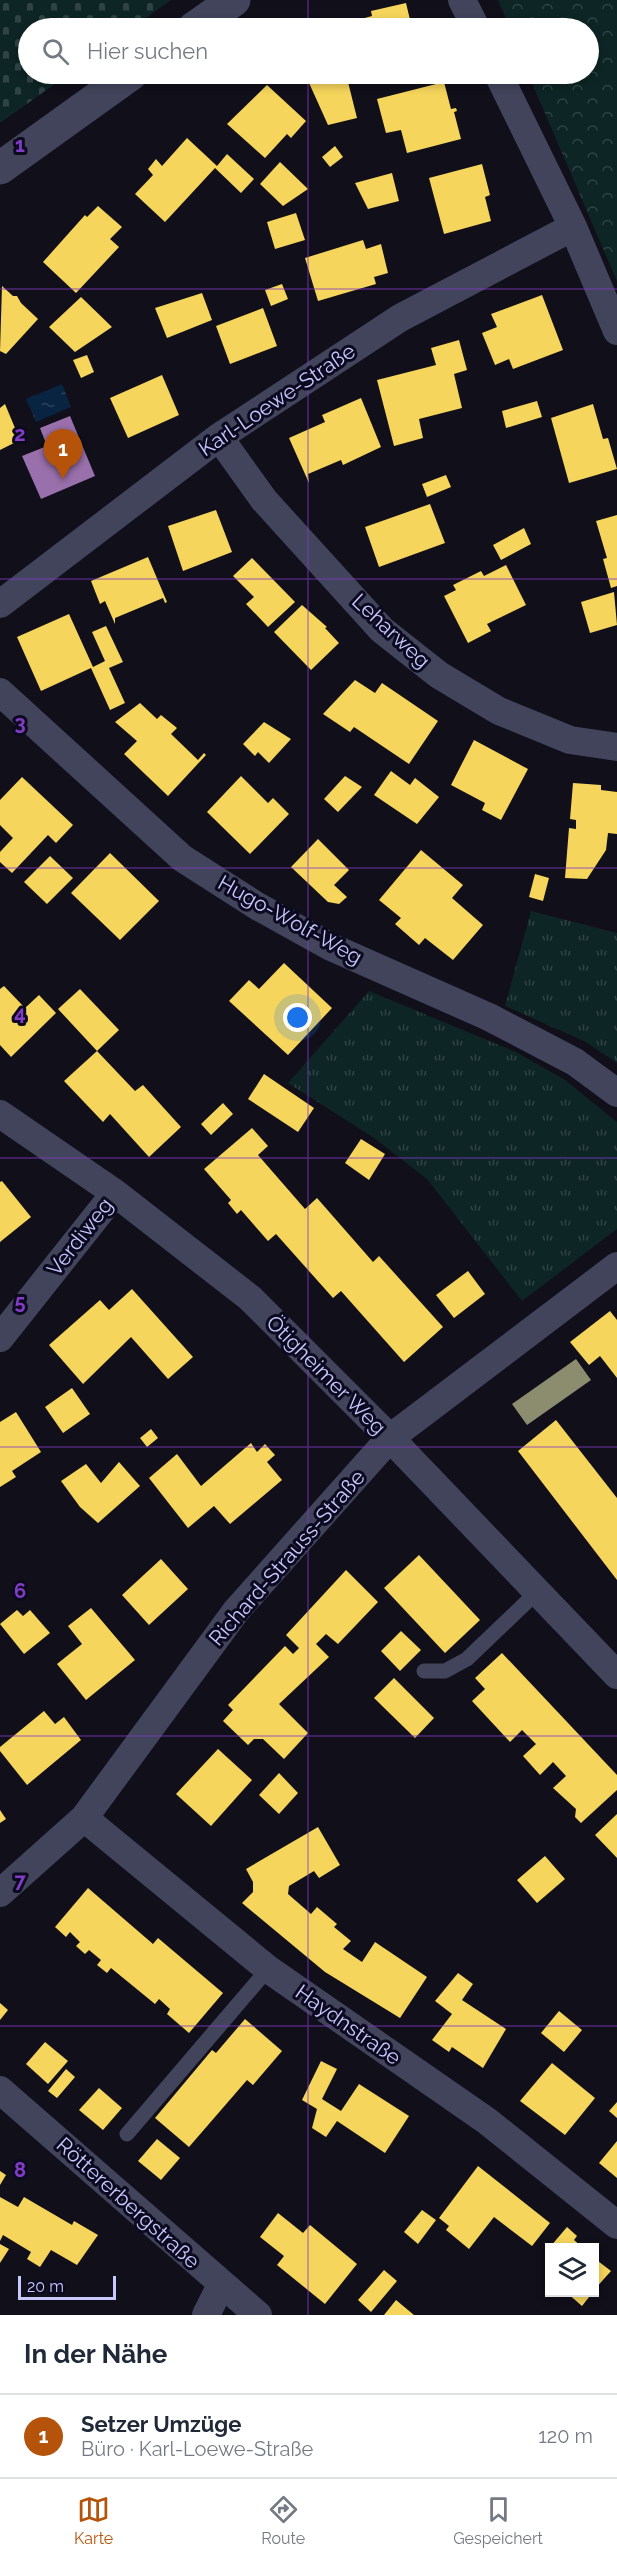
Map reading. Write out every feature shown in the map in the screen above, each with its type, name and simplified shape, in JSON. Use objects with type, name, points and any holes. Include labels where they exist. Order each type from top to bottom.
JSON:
[{"type":"street","points":[[208,18],[234,0]]},
{"type":"street","points":[[462,0],[471,18]]},
{"type":"street","points":[[0,168],[117,84]]},
{"type":"street","points":[[503,84],[573,227],[617,331]]},
{"type":"street","name":"Karl-Loewe-Straße","points":[[0,604],[219,437],[399,318],[573,227]]},
{"type":"street","name":"Leharweg","points":[[219,437],[264,500],[375,621],[440,675],[499,711],[570,740],[617,747]]},
{"type":"street","name":"Hugo-Wolf-Weg","points":[[0,692],[182,858],[331,947],[489,1017],[575,1062],[617,1093]]},
{"type":"street","name":"Ötigheimer Weg","points":[[0,1114],[115,1192],[250,1298],[390,1438],[617,1676]]},
{"type":"street","name":"Verdiweg","points":[[0,1338],[115,1192]]},
{"type":"street","name":"Richard-Strauss-Straße","points":[[0,1893],[84,1818],[236,1611],[390,1438],[617,1266]]},
{"type":"street","name":"Haydnstraße","points":[[84,1818],[268,1969],[487,2121],[617,2224]]},
{"type":"street","name":"Röttererbergstraße","points":[[0,2090],[258,2315]]},
{"type":"street","points":[[206,2315],[221,2285]]},
{"type":"lane","points":[[423,1671],[445,1671],[467,1659],[537,1592]]},
{"type":"lane","points":[[127,2134],[268,1969]]},
{"type":"green space","points":[[0,0],[171,0],[146,18],[18,18],[18,84],[55,84],[0,123]]},
{"type":"green space","points":[[498,0],[617,0],[617,281],[532,84],[599,84],[599,18],[506,18]]},
{"type":"green space","points":[[531,911],[617,933],[617,1063],[584,1041],[505,1006]]},
{"type":"green space","points":[[369,991],[516,1052],[565,1080],[617,1122],[617,1229],[522,1301],[427,1179],[374,1138],[288,1083]]},
{"type":"water","points":[[62,384],[71,407],[36,422],[26,399]]},
{"type":"building: Wohnen","points":[[406,3],[410,18],[365,18],[372,16],[371,11]]},
{"type":"building: Wohnen","points":[[310,84],[348,84],[357,118],[328,125]]},
{"type":"building: Wohnen","points":[[436,84],[445,84],[451,109],[456,108],[457,111],[454,112],[461,139],[407,153],[401,130],[386,133],[377,99]]},
{"type":"building: Wohnen","points":[[267,85],[306,121],[291,138],[287,134],[265,158],[227,124]]},
{"type":"building: Wohnen","points":[[187,138],[217,166],[227,154],[254,179],[241,193],[215,168],[165,222],[135,194],[153,175],[148,169],[156,159],[162,166]]},
{"type":"building: Wohnen","points":[[335,146],[343,157],[330,167],[322,157]]},
{"type":"building: Wohnen","points":[[280,162],[308,189],[283,206],[260,184]]},
{"type":"building: Wohnen","points":[[482,164],[490,195],[485,197],[491,221],[444,234],[429,178]]},
{"type":"building: Wohnen","points":[[392,173],[399,201],[368,209],[355,183]]},
{"type":"building: Wohnen","points":[[98,206],[122,227],[110,239],[119,247],[76,293],[43,262],[85,215],[87,217]]},
{"type":"building: Wohnen","points":[[296,213],[305,240],[275,249],[267,222]]},
{"type":"building: Wohnen","points":[[363,240],[366,249],[381,244],[388,273],[374,277],[376,284],[318,301],[305,258]]},
{"type":"building: Wohnen","points":[[282,284],[288,299],[271,306],[265,290]]},
{"type":"building: Wohnen","points":[[2,286],[13,296],[17,296],[38,319],[6,354],[0,351]]},
{"type":"building: Wohnen","points":[[202,293],[212,320],[167,338],[155,308]]},
{"type":"building: Wohnen","points":[[542,295],[563,350],[513,369],[509,359],[495,365],[482,333],[497,327],[491,314]]},
{"type":"building: Wohnen","points":[[81,297],[112,327],[75,352],[49,327]]},
{"type":"building: Wohnen","points":[[263,308],[277,346],[230,364],[216,326]]},
{"type":"building: Wohnen","points":[[459,340],[467,370],[454,374],[462,408],[419,419],[423,438],[394,446],[377,380],[436,365],[431,348]]},
{"type":"building: Wohnen","points":[[87,355],[94,372],[81,378],[73,360]]},
{"type":"building: Wohnen","points":[[162,375],[179,415],[128,438],[110,398]]},
{"type":"building: Wohnen","points":[[361,398],[381,447],[343,465],[341,460],[308,474],[309,483],[289,438],[325,422],[322,415]]},
{"type":"building: Wohnen","points":[[537,401],[542,417],[506,428],[502,411]]},
{"type":"building: Wohnen","points":[[5,404],[20,440],[0,450],[0,408]]},
{"type":"building: Wohnen","points":[[593,404],[603,439],[608,438],[617,469],[569,483],[551,418]]},
{"type":"building: Wohnen","points":[[446,475],[451,487],[427,497],[422,484]]},
{"type":"building: Wohnen","points":[[430,504],[445,543],[379,567],[365,527]]},
{"type":"building: Wohnen","points":[[216,510],[232,552],[183,571],[168,526]]},
{"type":"building: Wohnen","points":[[617,515],[617,586],[611,588],[603,559],[607,558],[596,521]]},
{"type":"building: Wohnen","points":[[524,528],[531,544],[501,560],[493,545]]},
{"type":"building: Wohnen","points":[[148,557],[167,602],[165,603],[163,598],[115,618],[115,624],[105,601],[100,604],[91,581]]},
{"type":"building: Wohnen","points":[[252,558],[295,602],[268,627],[246,604],[254,597],[233,576]]},
{"type":"building: Wohnen","points":[[506,565],[526,605],[487,624],[491,631],[468,643],[444,596],[456,590],[453,585],[481,571],[484,576]]},
{"type":"building: Wohnen","points":[[614,592],[617,625],[590,633],[581,602]]},
{"type":"building: Wohnen","points":[[302,605],[327,627],[325,628],[339,643],[311,670],[274,632]]},
{"type":"building: Wohnen","points":[[69,614],[93,667],[105,661],[92,632],[106,626],[123,662],[109,668],[125,703],[110,710],[91,668],[41,691],[17,637]]},
{"type":"building: Wohnen","points":[[355,680],[375,693],[382,683],[438,721],[409,764],[354,727],[350,732],[323,714]]},
{"type":"building: Wohnen","points":[[140,703],[157,719],[161,715],[177,728],[171,734],[198,760],[204,753],[206,755],[168,796],[124,754],[137,741],[115,722]]},
{"type":"building: Wohnen","points":[[264,722],[291,739],[269,763],[258,752],[255,756],[243,744]]},
{"type":"building: Wohnen","points":[[474,740],[528,769],[501,820],[482,810],[485,803],[451,785]]},
{"type":"building: Wohnen","points":[[391,771],[410,785],[415,778],[439,797],[417,824],[374,795]]},
{"type":"building: Wohnen","points":[[241,776],[268,803],[273,798],[289,814],[250,854],[207,812]]},
{"type":"building: Wohnen","points":[[345,776],[362,787],[338,812],[324,799]]},
{"type":"building: Wohnen","points":[[22,777],[73,825],[56,843],[48,835],[12,873],[0,862],[0,852],[13,838],[0,825],[0,800]]},
{"type":"building: Wohnen","points":[[573,783],[601,785],[601,790],[617,792],[617,834],[608,833],[606,850],[587,879],[565,878],[569,828],[576,829],[576,820],[570,819]]},
{"type":"building: Wohnen","points":[[318,839],[349,870],[334,885],[347,897],[339,904],[328,902],[291,867]]},
{"type":"building: Wohnen","points":[[421,850],[463,885],[452,898],[483,925],[453,960],[425,938],[419,945],[395,924],[401,918],[379,900]]},
{"type":"building: Wohnen","points":[[110,853],[159,901],[120,940],[71,893]]},
{"type":"building: Wohnen","points":[[50,856],[73,878],[47,904],[24,882]]},
{"type":"building: Wohnen","points":[[535,874],[549,878],[543,901],[529,897]]},
{"type":"building: Wohnen","points":[[284,963],[332,1008],[288,1055],[229,1001],[249,980],[259,989]]},
{"type":"building: Wohnen","points":[[4,986],[25,1008],[39,995],[56,1013],[11,1057],[0,1045],[0,989]]},
{"type":"building: Wohnen","points":[[80,989],[119,1030],[97,1051],[58,1009]]},
{"type":"building: Wohnen","points":[[97,1051],[135,1091],[143,1085],[181,1127],[149,1157],[110,1114],[103,1122],[64,1081]]},
{"type":"building: Wohnen","points":[[264,1074],[314,1108],[298,1132],[248,1099]]},
{"type":"building: Wohnen","points":[[223,1103],[233,1114],[211,1135],[201,1124]]},
{"type":"building: Wohnen","points":[[252,1128],[268,1146],[258,1155],[305,1209],[317,1198],[373,1262],[379,1256],[443,1327],[404,1362],[341,1291],[333,1298],[276,1234],[268,1241],[241,1210],[237,1214],[228,1203],[231,1200],[204,1169]]},
{"type":"building: Wohnen","points":[[361,1139],[385,1154],[369,1180],[345,1163]]},
{"type":"building: Wohnen","points":[[2,1181],[31,1217],[0,1242],[0,1182]]},
{"type":"building: Wohnen","points":[[468,1271],[485,1294],[454,1318],[436,1295]]},
{"type":"building: Wohnen","points":[[132,1289],[193,1357],[168,1379],[131,1337],[83,1384],[49,1345],[100,1300],[109,1310]]},
{"type":"building: Wohnen","points":[[610,1311],[617,1320],[617,1378],[600,1356],[589,1365],[570,1342]]},
{"type":"building: Wohnen","points":[[72,1388],[90,1414],[63,1433],[45,1407]]},
{"type":"building: Wohnen","points":[[16,1412],[41,1452],[12,1471],[16,1477],[0,1487],[0,1422]]},
{"type":"building: Wohnen","points":[[556,1420],[617,1498],[617,1580],[518,1451]]},
{"type":"building: Wohnen","points":[[151,1429],[158,1438],[147,1447],[140,1438]]},
{"type":"building: Wohnen","points":[[251,1443],[257,1452],[265,1444],[275,1455],[267,1462],[282,1480],[230,1524],[214,1506],[188,1528],[149,1478],[177,1454],[201,1486]]},
{"type":"building: Wohnen","points":[[119,1462],[140,1486],[98,1523],[80,1507],[61,1481],[86,1464],[101,1483]]},
{"type":"building: Wohnen","points":[[419,1555],[480,1620],[445,1653],[384,1588]]},
{"type":"building: Wohnen","points":[[161,1559],[188,1589],[149,1625],[122,1595]]},
{"type":"building: Wohnen","points":[[346,1570],[378,1602],[338,1644],[326,1634],[316,1644],[329,1657],[279,1704],[308,1733],[284,1759],[263,1739],[254,1739],[248,1745],[223,1721],[233,1710],[228,1705],[285,1646],[293,1654],[299,1648],[286,1635]]},
{"type":"building: Wohnen","points":[[91,1608],[135,1660],[86,1700],[57,1664],[82,1644],[68,1626]]},
{"type":"building: Wohnen","points":[[17,1610],[23,1616],[30,1610],[50,1633],[24,1654],[0,1624]]},
{"type":"building: Wohnen","points":[[401,1631],[421,1650],[400,1671],[381,1651]]},
{"type":"building: Wohnen","points":[[502,1653],[617,1775],[617,1790],[581,1823],[575,1817],[576,1809],[553,1788],[566,1776],[553,1762],[540,1775],[523,1756],[536,1744],[522,1730],[510,1742],[472,1701],[485,1689],[475,1678]]},
{"type":"building: Wohnen","points":[[394,1678],[434,1718],[415,1738],[374,1698]]},
{"type":"building: Wohnen","points":[[44,1711],[55,1724],[64,1717],[81,1740],[27,1785],[0,1751],[0,1747]]},
{"type":"building: Wohnen","points":[[218,1749],[252,1780],[211,1826],[176,1794]]},
{"type":"building: Wohnen","points":[[279,1773],[298,1793],[279,1814],[259,1795]]},
{"type":"building: Wohnen","points":[[0,1810],[6,1819],[0,1823]]},
{"type":"building: Wohnen","points":[[617,1814],[617,1858],[595,1835]]},
{"type":"building: Wohnen","points":[[318,1827],[340,1865],[319,1878],[314,1871],[289,1886],[288,1894],[311,1914],[317,1907],[337,1924],[334,1927],[351,1941],[343,1949],[362,1962],[375,1942],[427,1977],[400,2018],[325,1972],[242,1903],[253,1892],[253,1882],[246,1869]]},
{"type":"building: Wohnen","points":[[545,1856],[565,1879],[537,1903],[517,1880]]},
{"type":"building: Wohnen","points":[[88,1888],[153,1944],[158,1938],[223,1993],[189,2033],[167,2014],[170,2009],[159,1999],[155,2004],[111,1968],[107,1973],[97,1965],[101,1960],[89,1950],[85,1954],[76,1946],[80,1942],[70,1932],[66,1937],[55,1927]]},
{"type":"building: Wohnen","points":[[458,1973],[473,1984],[462,2000],[506,2029],[483,2068],[452,2047],[449,2052],[432,2040],[452,2014],[435,2001]]},
{"type":"building: Wohnen","points":[[0,2003],[8,2010],[0,2020]]},
{"type":"building: Wohnen","points":[[559,2011],[582,2030],[564,2052],[541,2033]]},
{"type":"building: Wohnen","points":[[245,2019],[282,2051],[253,2085],[247,2080],[189,2147],[155,2118],[212,2050],[216,2053]]},
{"type":"building: Wohnen","points":[[45,2042],[68,2061],[48,2084],[26,2064]]},
{"type":"building: Wohnen","points":[[321,2061],[337,2069],[322,2099],[341,2111],[359,2084],[409,2116],[385,2153],[337,2121],[326,2137],[312,2128],[317,2109],[302,2100]]},
{"type":"building: Wohnen","points":[[552,2063],[595,2098],[565,2135],[520,2101]]},
{"type":"building: Wohnen","points":[[66,2069],[75,2077],[57,2098],[48,2091]]},
{"type":"building: Wohnen","points":[[99,2088],[122,2108],[103,2130],[79,2110]]},
{"type":"building: Wohnen","points":[[617,2102],[617,2118],[609,2111]]},
{"type":"building: Wohnen","points":[[157,2139],[180,2158],[161,2180],[138,2161]]},
{"type":"building: Wohnen","points":[[617,2141],[617,2178],[599,2163]]},
{"type":"building: Wohnen","points":[[478,2166],[550,2223],[532,2246],[494,2217],[469,2249],[446,2230],[449,2226],[439,2218]]},
{"type":"building: Wohnen","points":[[0,2171],[6,2175],[0,2185]]},
{"type":"building: Wohnen","points":[[0,2197],[18,2207],[24,2197],[72,2225],[74,2221],[98,2235],[77,2265],[51,2250],[40,2267],[27,2259],[31,2252],[3,2235],[0,2241]]},
{"type":"building: Wohnen","points":[[422,2210],[436,2220],[418,2244],[404,2232]]},
{"type":"building: Wohnen","points":[[278,2213],[303,2233],[310,2225],[357,2264],[325,2304],[277,2265],[284,2256],[260,2237]]},
{"type":"building: Wohnen","points":[[567,2227],[577,2236],[574,2240],[577,2243],[553,2243]]},
{"type":"building: Wohnen","points":[[0,2244],[9,2249],[0,2263]]},
{"type":"building: Wohnen","points":[[599,2262],[611,2271],[599,2284]]},
{"type":"building: Wohnen","points":[[384,2270],[397,2281],[371,2312],[358,2300]]},
{"type":"building: Wohnen","points":[[572,2297],[589,2297],[582,2306]]},
{"type":"building: Wohnen","points":[[396,2300],[414,2315],[384,2315]]},
{"type":"building: Büros","points":[[70,416],[95,476],[41,499],[22,456],[47,446],[40,428]]},
{"type":"building: Industrie","points":[[576,1359],[591,1380],[527,1425],[512,1404]]},
{"type":"place","name":"Setzer Umzüge","points":[[63,479]]}]
